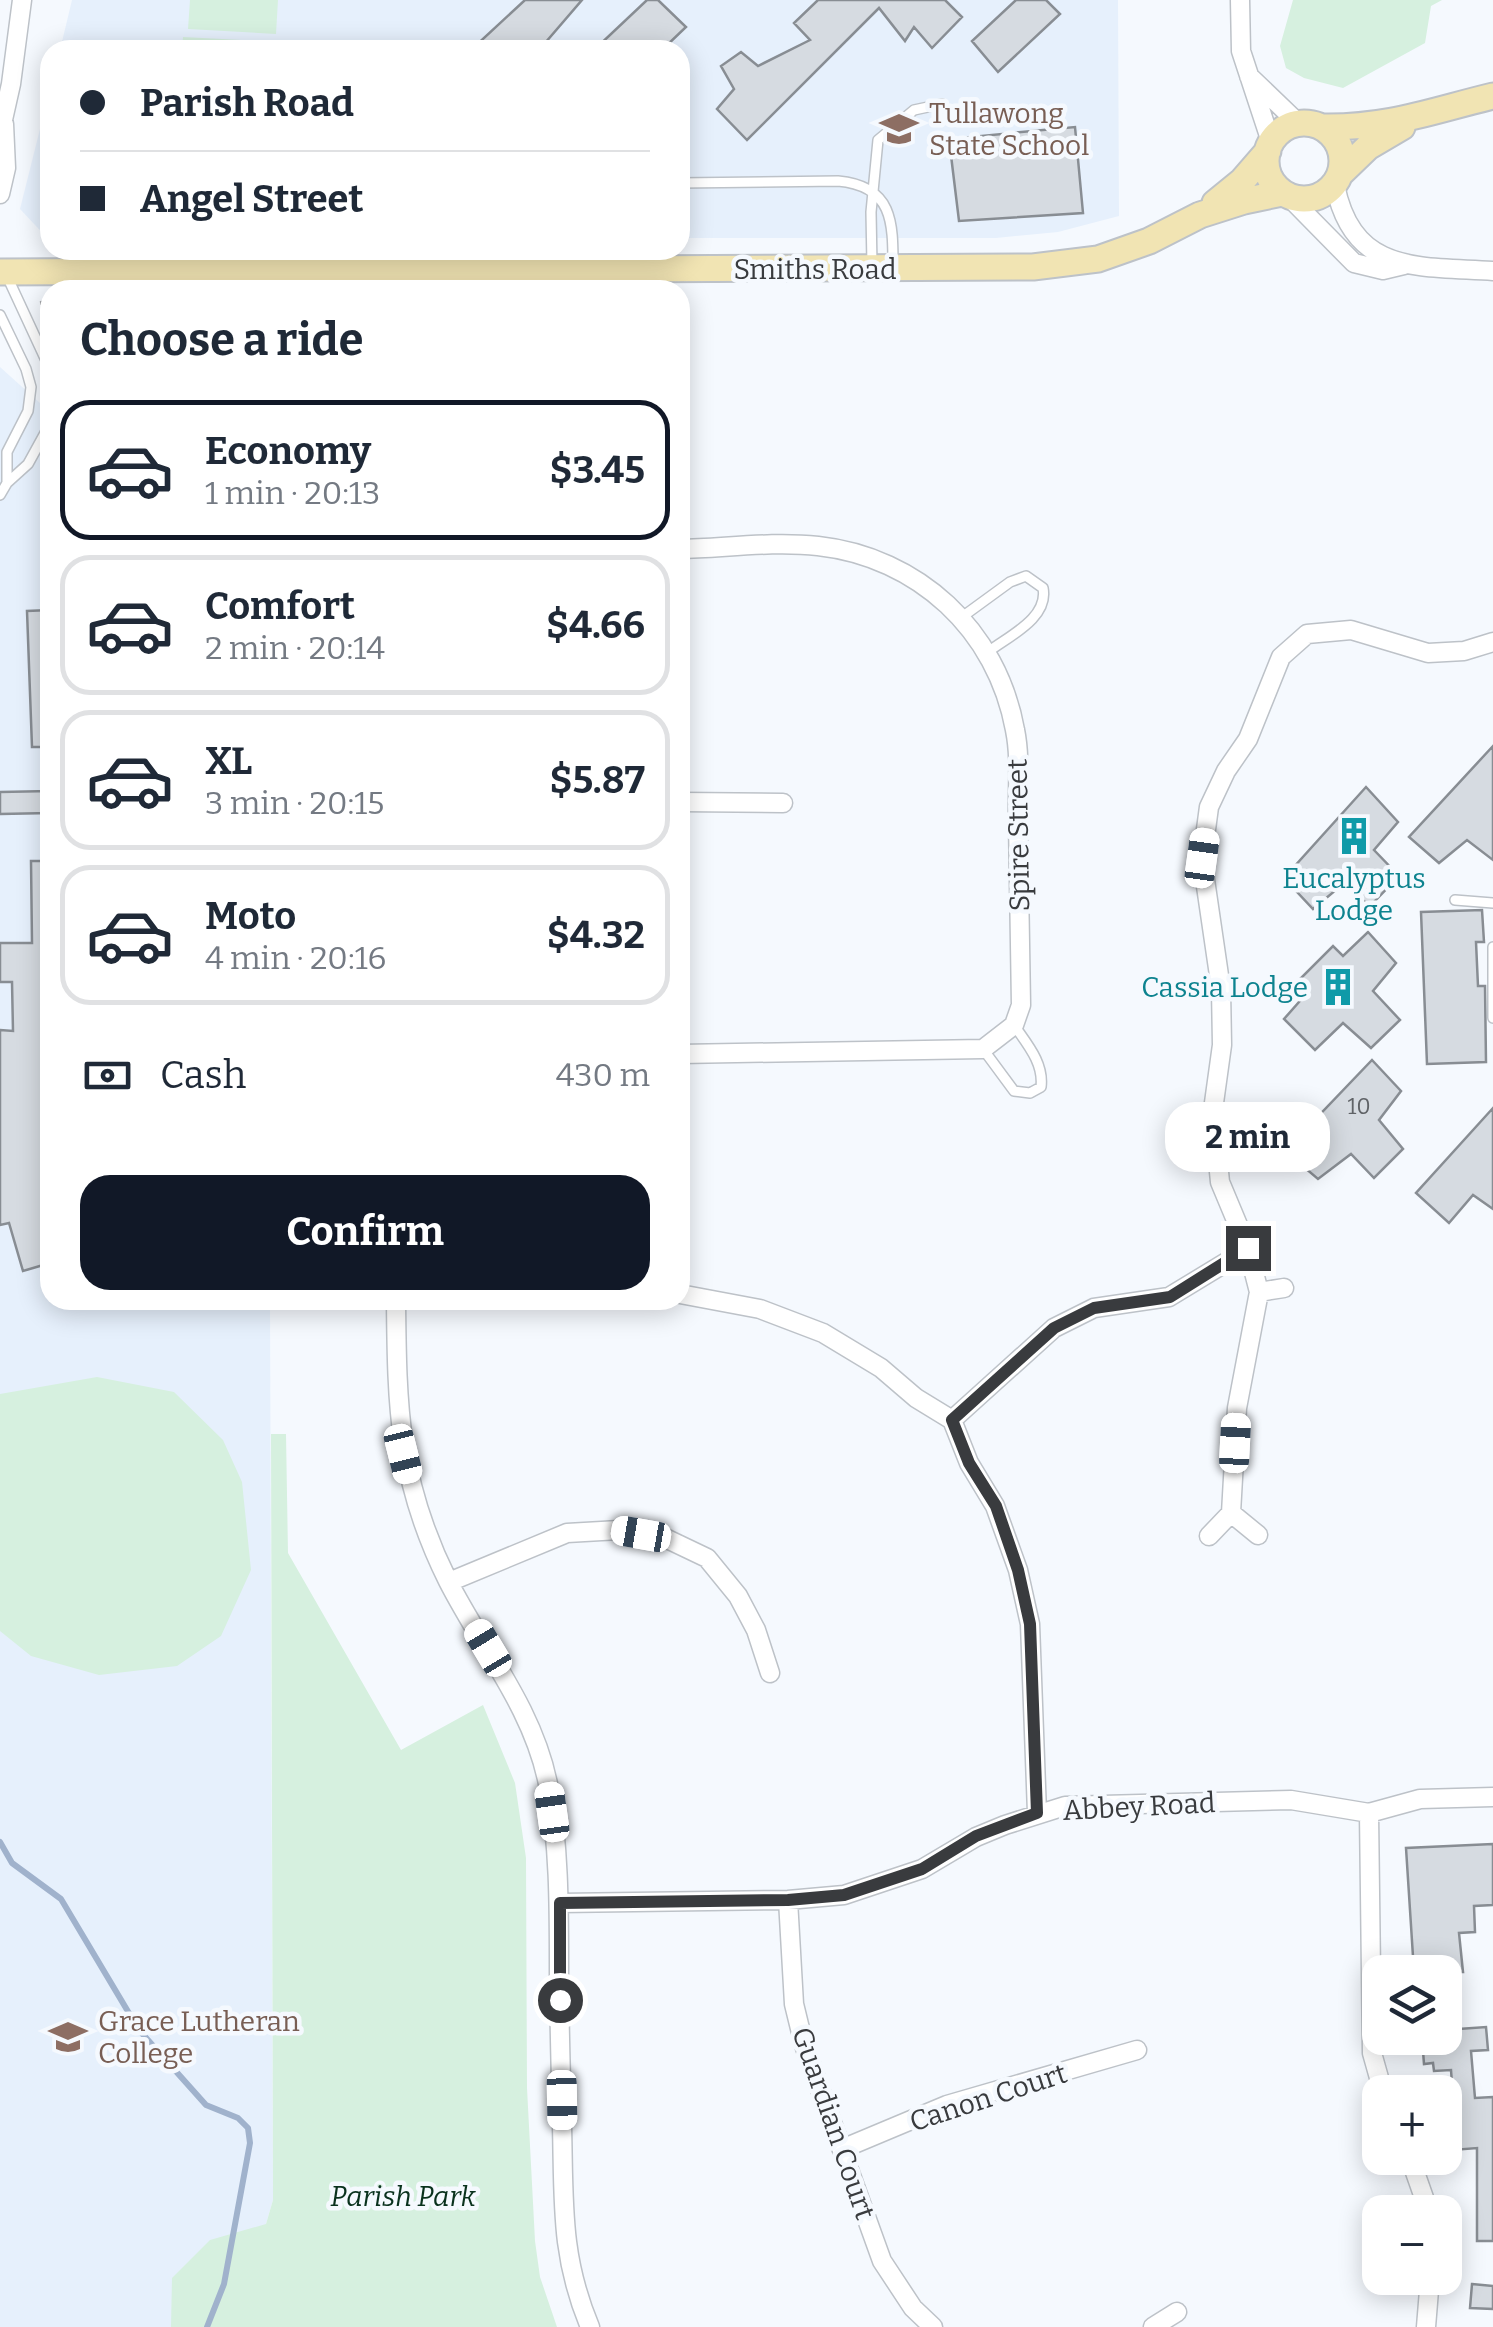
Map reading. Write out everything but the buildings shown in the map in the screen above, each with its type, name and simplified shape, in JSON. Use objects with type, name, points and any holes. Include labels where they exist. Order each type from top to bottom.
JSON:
[{"type":"main road","points":[[1415,119],[1368,147],[1314,199],[1286,195],[1268,174],[1270,146],[1283,129],[1310,125],[1358,128],[1415,119],[1493,96]]},
{"type":"main road","points":[[1310,125],[1340,147],[1343,160],[1338,178]]},
{"type":"main road","name":"Smiths Road","points":[[1200,215],[1242,182],[1270,146]]},
{"type":"main road","name":"Smiths Road","points":[[386,280],[414,260],[882,269],[1034,267],[1079,262],[1149,240],[1200,215],[1244,200],[1286,195]]},
{"type":"main road","name":"Smiths Road","points":[[2,269],[109,277],[347,272],[381,280]]},
{"type":"street","points":[[0,194],[6,168],[2,128],[22,0]]},
{"type":"street","points":[[1240,0],[1241,51],[1270,146]]},
{"type":"street","points":[[1249,76],[1310,125]]},
{"type":"street","points":[[1338,178],[1340,211],[1363,246],[1404,265]]},
{"type":"street","points":[[1286,195],[1354,263],[1383,270],[1404,265],[1493,271]]},
{"type":"street","name":"Spire Street","points":[[690,550],[814,546],[883,562],[912,576],[962,617],[988,652],[1005,692],[1016,734],[1020,1005],[1014,1026]]},
{"type":"street","points":[[1209,1536],[1232,1513],[1237,1408],[1259,1292],[1248,1248],[1220,1182],[1213,1110],[1222,1045],[1221,988],[1202,858],[1209,807],[1226,771],[1248,739],[1281,657],[1307,634],[1351,630],[1428,653],[1464,650],[1493,642]]},
{"type":"street","points":[[690,802],[783,803]]},
{"type":"street","points":[[690,1054],[983,1049],[1014,1026]]},
{"type":"street","points":[[952,1420],[1054,1328],[1094,1308],[1170,1297],[1248,1248]]},
{"type":"street","points":[[1259,1292],[1284,1288]]},
{"type":"street","points":[[690,1296],[760,1308],[823,1332],[952,1420],[969,1463],[996,1506],[1018,1570],[1030,1624],[1037,1813]]},
{"type":"street","points":[[396,1310],[397,1408],[403,1454],[420,1513],[449,1582],[508,1681],[530,1727],[547,1780],[560,1903],[563,2230],[574,2290],[590,2327]]},
{"type":"street","points":[[1232,1513],[1258,1535]]},
{"type":"street","points":[[449,1582],[567,1533],[619,1530],[663,1537],[707,1558],[738,1596],[756,1630],[770,1674]]},
{"type":"street","name":"Abbey Road","points":[[560,1903],[788,1900],[844,1895],[922,1869],[976,1836],[1065,1806],[1291,1800],[1369,1813],[1420,1799],[1493,1797]]},
{"type":"street","points":[[1369,1813],[1372,2053],[1378,2075]]},
{"type":"street","name":"Guardian Court","points":[[788,1900],[797,2021],[882,2261],[913,2308],[934,2327]]},
{"type":"street","name":"Canon Court","points":[[842,2150],[948,2105],[1137,2050]]},
{"type":"street","points":[[1426,2327],[1429,2295]]},
{"type":"street","points":[[1153,2327],[1176,2312]]},
{"type":"lane","points":[[882,269],[872,191],[878,140],[914,110],[942,104]]},
{"type":"lane","points":[[690,182],[838,180],[863,185],[887,206],[890,216],[882,269]]},
{"type":"lane","points":[[347,272],[358,260]]},
{"type":"lane","points":[[2,269],[40,348]]},
{"type":"lane","points":[[0,315],[31,387],[28,411],[7,452],[7,483]]},
{"type":"lane","points":[[0,495],[28,464],[40,442]]},
{"type":"lane","points":[[962,617],[1010,582],[1026,576],[1043,588],[1045,600],[1037,616],[988,652]]},
{"type":"lane","points":[[1455,900],[1493,904]]},
{"type":"lane","points":[[1493,947],[1493,1018]]},
{"type":"lane","points":[[983,1049],[1014,1091],[1030,1093],[1041,1086],[1043,1074],[1036,1057],[1014,1026]]},
{"type":"shaded area","name":"Tullawong State School","points":[[72,0],[1118,0],[1119,216],[1058,232],[996,238],[690,238],[690,40],[62,40]]},
{"type":"shaded area","points":[[40,129],[40,230],[20,209]]},
{"type":"shaded area","points":[[0,367],[40,403],[40,1310],[270,1310],[273,2200],[266,2224],[271,2327],[0,2327]]},
{"type":"green space","points":[[190,0],[278,0],[276,34],[188,29]]},
{"type":"green space","points":[[1293,0],[1442,0],[1431,6],[1425,43],[1343,88],[1304,78],[1286,68],[1280,46]]},
{"type":"green space","points":[[183,37],[240,40],[183,40]]},
{"type":"green space","points":[[97,1377],[174,1392],[223,1440],[242,1482],[251,1570],[221,1636],[177,1666],[99,1675],[31,1656],[0,1631],[0,1394]]},
{"type":"green space","name":"Parish Park","points":[[271,1434],[286,1434],[288,1553],[401,1750],[483,1705],[515,1783],[526,1858],[527,2088],[535,2241],[540,2277],[557,2327],[171,2327],[172,2278],[210,2240],[266,2224],[273,2200]]},
{"type":"waterway","points":[[0,1842],[12,1863],[61,1899],[139,2030],[206,2105],[238,2118],[248,2128],[250,2143],[224,2284],[207,2327]]},
{"type":"place","name":"Tullawong State School","points":[[899,129]]},
{"type":"place","name":"Eucalyptus Lodge","points":[[1354,836]]},
{"type":"place","name":"Cassia Lodge","points":[[1338,987]]},
{"type":"place","name":"Grace Lutheran College","points":[[68,2037]]},
{"type":"route","points":[[560,2000],[560,1903],[788,1900],[844,1895],[922,1869],[976,1836],[1037,1813],[1030,1624],[1008,1536],[996,1506],[969,1463],[952,1420],[1054,1328],[1094,1308],[1170,1297],[1248,1248]]}]
